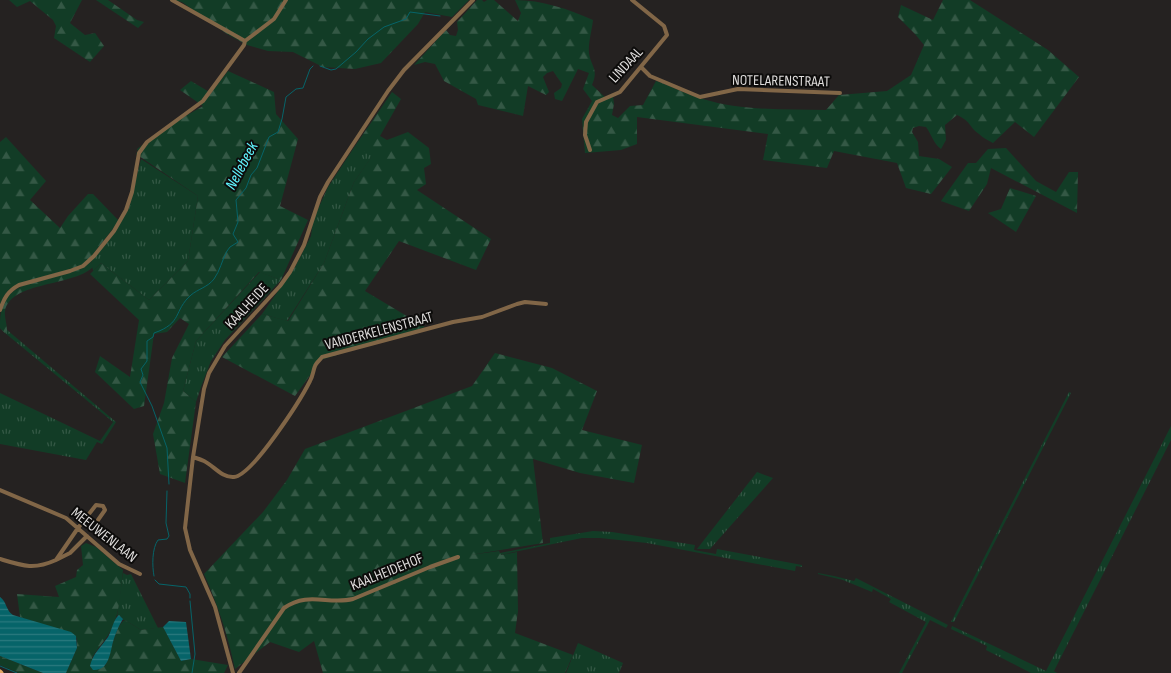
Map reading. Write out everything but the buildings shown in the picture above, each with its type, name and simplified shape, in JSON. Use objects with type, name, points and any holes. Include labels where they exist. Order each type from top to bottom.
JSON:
[{"type":"street","points":[[172,0],[245,41]]},
{"type":"street","points":[[0,310],[4,298],[10,290],[19,285],[83,266],[94,256],[114,231],[126,210],[132,192],[139,153],[147,142],[203,101],[245,41],[274,18],[286,0]]},
{"type":"street","name":"KAALHEIDE","points":[[233,673],[215,607],[187,539],[185,519],[204,388],[209,373],[235,334],[280,286],[290,272],[304,245],[320,198],[328,182],[388,91],[404,70],[473,0]]},
{"type":"street","name":"LINDAAL","points":[[590,150],[584,135],[586,122],[597,102],[620,92],[666,38],[666,31],[660,23],[632,0]]},
{"type":"street","name":"NOTELARENSTRAAT","points":[[641,67],[650,76],[700,97],[738,88],[840,93]]},
{"type":"street","name":"VANDERKELENSTRAAT","points":[[193,457],[204,461],[228,476],[236,476],[245,472],[260,456],[281,427],[311,380],[315,366],[322,357],[453,322],[482,317],[525,302],[546,304]]},
{"type":"street","name":"MEEUWENLAAN","points":[[0,490],[66,518],[119,564],[140,574]]},
{"type":"street","points":[[56,560],[96,505],[100,505],[105,510],[98,520]]},
{"type":"street","points":[[0,559],[23,566],[40,566],[70,553],[87,536]]},
{"type":"street","name":"KAALHEIDEHOF","points":[[239,673],[284,608],[291,603],[304,599],[346,601],[458,557]]},
{"type":"green space","points":[[9,0],[82,0],[70,23],[85,35],[95,33],[104,46],[90,62],[54,38],[56,26],[53,20],[30,1],[17,7]]},
{"type":"green space","points":[[96,0],[108,0],[137,20],[144,22],[138,28]]},
{"type":"green space","points":[[174,0],[469,0],[452,17],[425,12],[418,24],[381,63],[355,69],[323,67],[293,52],[268,51],[247,45],[227,34],[182,2]]},
{"type":"green space","points":[[477,0],[484,2],[494,0],[518,21],[521,13],[515,0],[555,6],[593,20],[589,49],[595,72],[592,85],[607,99],[613,96],[612,115],[618,118],[630,106],[643,105],[656,81],[718,103],[764,109],[826,110],[839,95],[887,91],[911,75],[924,45],[898,17],[901,5],[933,20],[943,0],[970,0],[1048,50],[1079,77],[1034,137],[1015,122],[993,143],[957,115],[945,125],[946,140],[941,149],[934,142],[926,127],[919,126],[913,128],[912,132],[918,142],[919,156],[939,159],[952,167],[931,194],[906,188],[897,163],[834,151],[827,168],[763,160],[768,134],[637,117],[637,144],[621,150],[585,153],[582,119],[592,101],[583,89],[589,73],[578,69],[562,101],[555,99],[554,93],[561,88],[562,84],[553,71],[547,73],[543,77],[549,92],[546,95],[528,86],[523,116],[478,105],[476,99],[444,81],[435,64],[425,62],[414,65],[446,30],[450,35],[456,36],[458,30],[457,22]]},
{"type":"green space","points":[[228,71],[274,92],[276,114],[298,139],[280,206],[308,220],[281,280],[259,272],[196,341],[183,391],[196,402],[185,483],[160,474],[153,434],[164,403],[172,358],[189,324],[180,318],[167,332],[154,334],[144,406],[134,409],[95,372],[100,356],[130,377],[139,320],[90,274],[101,263],[149,300],[188,261],[198,196],[136,154],[137,149],[165,128],[203,106],[180,90],[191,81],[211,93]]},
{"type":"green space","points":[[392,92],[401,99],[380,136],[387,140],[408,132],[429,148],[431,164],[424,168],[426,184],[417,190],[491,239],[476,270],[399,241],[365,291],[425,327],[321,360],[295,396],[222,357],[262,314],[288,321],[324,263],[354,182],[372,156],[355,146]]},
{"type":"green space","points":[[6,137],[46,181],[30,200],[60,228],[88,194],[93,194],[119,221],[90,258],[93,267],[71,278],[30,289],[18,294],[10,301],[5,311],[7,330],[5,333],[0,328],[3,305],[9,295],[29,283],[15,286],[7,292],[0,305],[0,142]]},
{"type":"green space","points":[[355,146],[373,155],[354,182],[324,263],[287,321],[262,314],[295,267],[311,236],[313,220],[328,187]]},
{"type":"green space","points":[[1006,148],[1036,181],[1056,192],[1069,172],[1078,172],[1077,213],[991,168],[987,184],[969,211],[941,201],[968,163],[976,163],[988,149]]},
{"type":"green space","points":[[141,159],[198,196],[188,261],[149,300],[101,263],[93,271],[91,260],[105,245],[129,208]]},
{"type":"green space","points":[[1010,188],[1036,196],[1016,232],[988,213],[1001,209]]},
{"type":"green space","points":[[260,272],[281,280],[225,340],[211,361],[196,402],[183,391],[196,341]]},
{"type":"green space","points":[[0,324],[116,422],[102,444],[97,442],[86,460],[0,444],[0,393],[100,441],[113,422],[5,333],[0,328]]},
{"type":"green space","points":[[495,353],[552,368],[597,391],[582,430],[642,445],[634,483],[580,473],[533,459],[543,543],[470,555],[499,551],[501,555],[517,552],[518,611],[515,633],[573,655],[565,673],[323,673],[314,641],[299,652],[270,642],[235,669],[222,621],[204,574],[263,512],[287,480],[305,449],[472,386]]},
{"type":"green space","points":[[1069,392],[1071,393],[954,622],[951,622]]},
{"type":"green space","points":[[1171,426],[1171,440],[1054,671],[1057,673],[1031,673],[986,650],[987,646],[951,629],[952,626],[1046,671]]},
{"type":"green space","points":[[757,472],[773,478],[710,549],[697,549]]},
{"type":"green space","points":[[593,531],[612,532],[695,545],[694,550],[716,554],[717,549],[802,565],[802,567],[796,566],[795,571],[647,543],[600,538],[582,538],[500,555],[500,553],[550,543],[550,538]]},
{"type":"green space","points":[[86,543],[96,547],[123,570],[120,600],[115,621],[108,636],[92,658],[105,666],[118,628],[125,620],[141,630],[163,627],[181,661],[191,659],[228,665],[224,673],[66,673],[77,648],[77,638],[20,617],[17,594],[59,597],[55,586],[76,577],[77,570],[83,565],[81,546]]},
{"type":"green space","points":[[123,573],[131,574],[158,628],[141,630],[122,620],[119,615],[117,616]]},
{"type":"green space","points":[[818,573],[854,581],[856,578],[948,625],[946,628],[930,620],[902,673],[899,673],[926,622],[889,602],[891,599],[873,589],[872,592],[843,580]]},
{"type":"green space","points":[[578,643],[623,663],[619,673],[566,673]]},
{"type":"green space","points":[[0,656],[43,673],[19,673],[0,665]]},
{"type":"water","points":[[0,597],[13,615],[71,632],[76,636],[77,648],[66,673],[43,673],[0,656]]},
{"type":"water","points":[[119,615],[123,619],[115,636],[108,660],[102,668],[93,670],[90,666],[93,657],[108,637]]},
{"type":"water","points":[[169,621],[186,622],[191,659],[181,661],[163,627]]},
{"type":"waterway","name":"Nellebeek","points":[[320,66],[331,70],[336,69],[368,39],[384,27],[406,19],[410,12],[440,16]]},
{"type":"waterway","name":"Nellebeek","points":[[169,484],[167,448],[152,406],[140,382],[143,375],[141,369],[147,361],[147,341],[153,337],[154,333],[174,321],[185,301],[191,295],[212,282],[227,251],[238,242],[233,234],[238,222],[236,200],[246,188],[251,175],[257,168],[269,137],[278,132],[286,97],[296,89],[303,88],[313,66]]},
{"type":"waterway","name":"Nellebeek","points":[[154,576],[153,557],[156,543],[158,540],[167,539],[169,536],[166,523],[167,491]]},
{"type":"waterway","name":"Nellebeek","points":[[155,580],[159,584],[186,587],[190,598]]},
{"type":"waterway","name":"Nellebeek","points":[[190,601],[195,654],[192,673]]},
{"type":"waterway","points":[[0,666],[17,673]]}]
